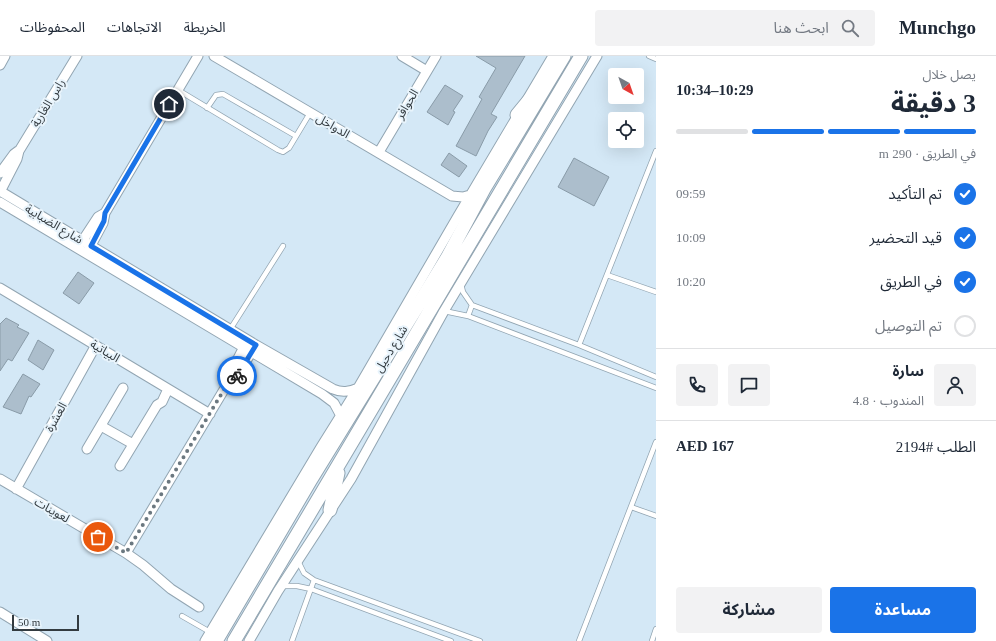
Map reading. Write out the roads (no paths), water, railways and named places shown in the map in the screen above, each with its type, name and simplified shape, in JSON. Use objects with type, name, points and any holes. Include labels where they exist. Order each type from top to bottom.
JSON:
[{"type":"main road","name":"شارع دحيل","points":[[234,641],[581,56]]},
{"type":"main road","name":"شارع دحيل","points":[[213,637],[446,258],[559,58]]},
{"type":"main road","points":[[517,115],[559,58]]},
{"type":"main road","points":[[470,195],[484,189]]},
{"type":"main road","points":[[446,258],[451,228]]},
{"type":"main road","points":[[318,468],[321,447]]},
{"type":"main road","points":[[330,510],[341,462]]},
{"type":"street","points":[[0,65],[5,56]]},
{"type":"street","name":"راس الغارية","points":[[0,191],[17,159],[19,150],[77,56]]},
{"type":"street","points":[[89,250],[104,221],[105,213],[198,56]]},
{"type":"street","name":"الدواخل","points":[[214,56],[452,196]]},
{"type":"street","points":[[402,56],[427,71]]},
{"type":"street","name":"الحوافر","points":[[379,152],[436,56]]},
{"type":"street","points":[[249,641],[361,462],[444,311],[597,56]]},
{"type":"street","name":"شارع دحيل","points":[[205,641],[213,637],[321,447],[358,388],[517,115]]},
{"type":"street","name":"راس الغارية","points":[[0,173],[14,154],[19,150]]},
{"type":"street","name":"شارع الضبابية","points":[[0,191],[79,244],[247,350],[330,400],[337,407],[341,416]]},
{"type":"street","points":[[452,196],[463,197],[470,195]]},
{"type":"street","points":[[452,196],[456,203],[458,216]]},
{"type":"street","name":"شارع الضبابية","points":[[0,202],[79,244]]},
{"type":"street","points":[[79,244],[98,217],[105,213]]},
{"type":"street","name":"شارع الضبابية","points":[[89,250],[231,328],[256,345],[338,391],[348,392],[358,388]]},
{"type":"street","name":"البياتية","points":[[0,288],[210,414]]},
{"type":"street","points":[[247,350],[248,339]]},
{"type":"street","name":"العشرة","points":[[16,489],[96,345]]},
{"type":"street","points":[[126,553],[210,414],[228,383],[230,374],[247,350],[256,345]]},
{"type":"street","points":[[87,449],[123,388]]},
{"type":"street","points":[[120,466],[157,405],[157,399],[166,388]]},
{"type":"street","points":[[101,426],[133,444]]},
{"type":"street","name":"لعوينات","points":[[0,480],[126,553],[143,565],[171,589],[199,607]]},
{"type":"street","points":[[0,612],[47,641]]},
{"type":"lane","points":[[649,56],[656,59]]},
{"type":"lane","points":[[178,90],[280,151],[288,150],[310,113]]},
{"type":"lane","points":[[207,108],[214,97],[218,94],[223,94],[296,136]]},
{"type":"lane","points":[[579,345],[656,151]]},
{"type":"lane","points":[[231,328],[283,246]]},
{"type":"lane","points":[[607,275],[656,292]]},
{"type":"lane","points":[[461,283],[463,292],[472,305],[579,345],[656,377]]},
{"type":"lane","points":[[468,316],[472,305]]},
{"type":"lane","points":[[444,311],[468,316],[656,388]]},
{"type":"lane","points":[[578,641],[656,442]]},
{"type":"lane","points":[[631,507],[656,516]]},
{"type":"lane","points":[[298,561],[304,573],[314,580],[480,641]]},
{"type":"lane","points":[[292,641],[314,580]]},
{"type":"lane","points":[[282,586],[297,586],[327,594],[451,641]]},
{"type":"lane","points":[[327,594],[331,586]]},
{"type":"lane","points":[[182,616],[213,637]]},
{"type":"lane","points":[[652,641],[656,629]]}]
